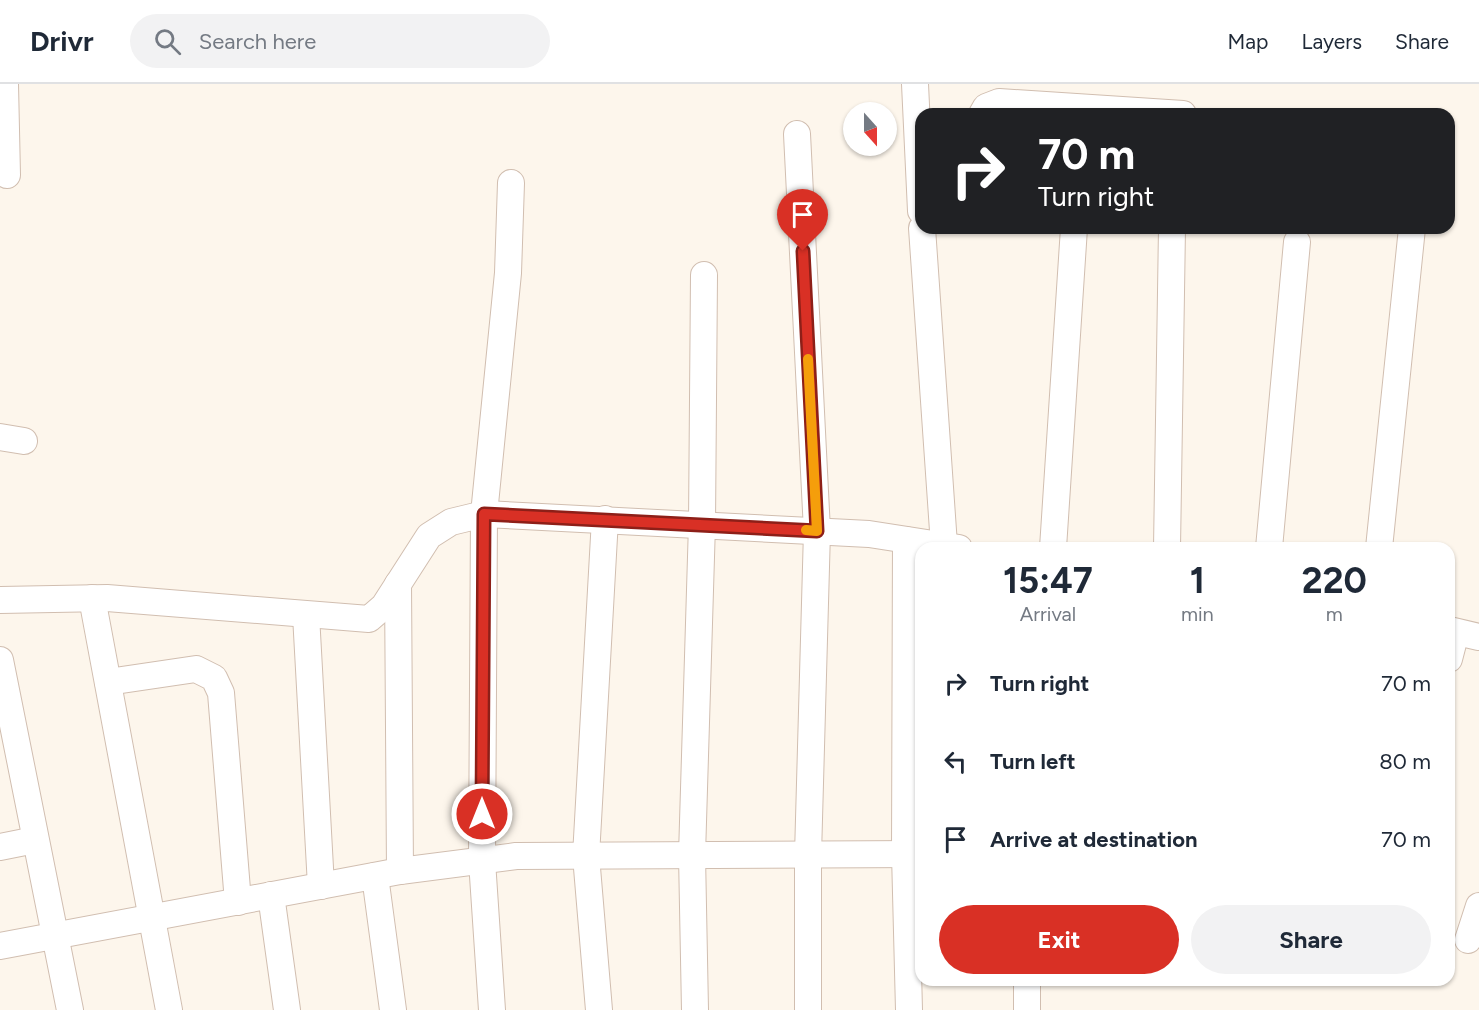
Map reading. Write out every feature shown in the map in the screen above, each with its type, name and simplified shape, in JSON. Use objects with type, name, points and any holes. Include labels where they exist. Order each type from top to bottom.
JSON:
[{"type":"street","points":[[6,84],[7,175]]},
{"type":"street","points":[[915,84],[916,108]]},
{"type":"street","points":[[985,108],[999,102],[1088,108]]},
{"type":"street","points":[[797,134],[817,531],[808,855],[808,1010]]},
{"type":"street","points":[[492,1010],[482,861],[484,514],[508,273],[511,183]]},
{"type":"street","points":[[923,234],[952,542]]},
{"type":"street","points":[[1053,542],[1074,234]]},
{"type":"street","points":[[1167,542],[1172,234]]},
{"type":"street","points":[[1380,542],[1411,234]]},
{"type":"street","points":[[1270,542],[1297,242]]},
{"type":"street","points":[[695,1010],[692,855],[702,524],[704,275]]},
{"type":"street","points":[[0,600],[92,598],[369,619],[384,606],[429,536],[451,522],[484,514],[817,531],[921,542]]},
{"type":"street","points":[[599,1010],[586,856],[605,519]]},
{"type":"street","points":[[906,540],[913,854],[909,1010]]},
{"type":"street","points":[[393,1010],[387,874],[398,584]]},
{"type":"street","points":[[92,598],[169,1010]]},
{"type":"street","points":[[306,615],[321,886]]},
{"type":"street","points":[[0,660],[9,752],[35,840],[70,1010]]},
{"type":"street","points":[[108,682],[196,669],[214,678],[221,693],[238,902]]},
{"type":"street","points":[[0,847],[35,840]]},
{"type":"street","points":[[0,946],[387,874],[516,856],[913,854]]},
{"type":"street","points":[[271,895],[287,1010]]},
{"type":"street","points":[[1465,940],[1479,906]]},
{"type":"street","points":[[1027,986],[1027,1010]]},
{"type":"slow traffic","points":[[806,530],[817,531],[808,359]]},
{"type":"route","points":[[482,814],[484,514],[817,531],[803,251]]}]
